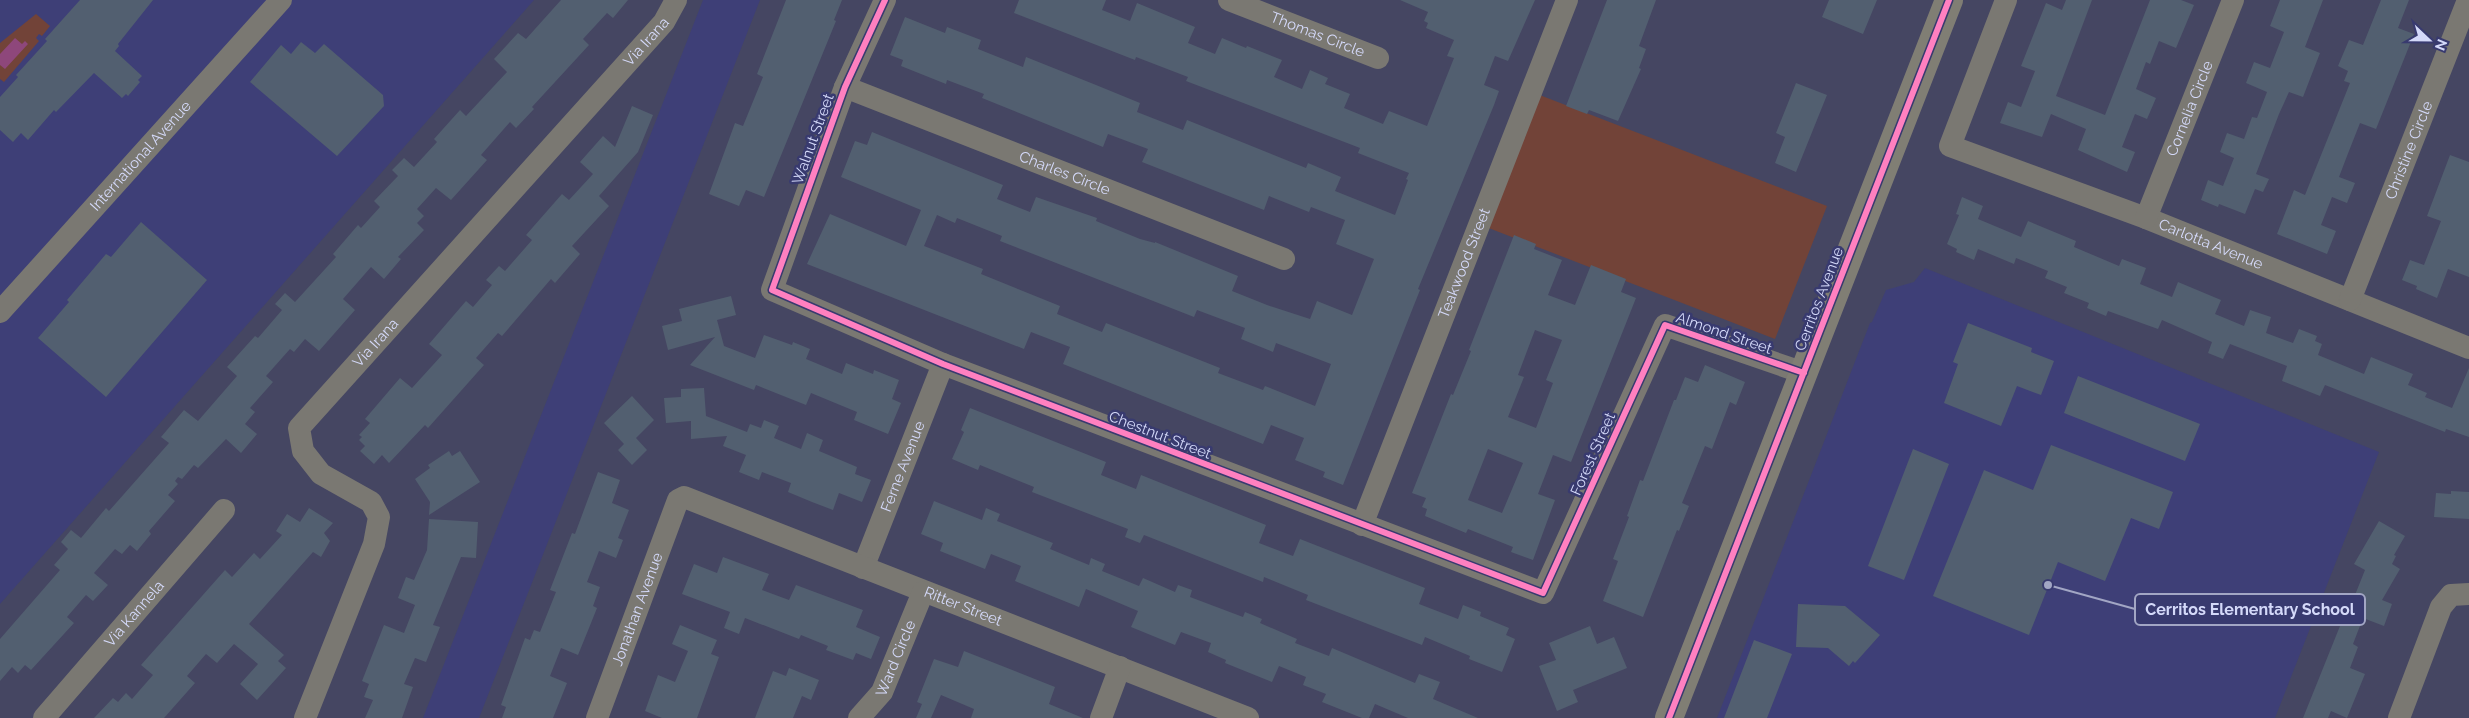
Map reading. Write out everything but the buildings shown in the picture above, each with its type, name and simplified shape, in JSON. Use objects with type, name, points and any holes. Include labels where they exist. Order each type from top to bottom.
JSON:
[{"type":"main road","name":"Cerritos Avenue","points":[[1668,718],[1950,0]]},
{"type":"street","name":"International Avenue","points":[[0,312],[280,0]]},
{"type":"street","name":"Via Irana","points":[[305,718],[374,544],[379,517],[372,502],[322,474],[302,451],[299,428],[664,22],[676,0]]},
{"type":"street","name":"Walnut Street","points":[[772,290],[845,87],[885,0]]},
{"type":"street","name":"Thomas Circle","points":[[1229,0],[1378,58]]},
{"type":"street","name":"Teakwood Street","points":[[1362,525],[1567,0]]},
{"type":"street","name":"Carlotta Avenue","points":[[2006,0],[1950,146],[2146,218],[2469,348]]},
{"type":"street","name":"Cornelia Circle","points":[[2146,218],[2233,0]]},
{"type":"street","name":"Christine Circle","points":[[2350,300],[2468,0]]},
{"type":"street","name":"Charles Circle","points":[[845,87],[1284,259]]},
{"type":"street","name":"Chestnut Street","points":[[772,290],[943,364],[1543,593]]},
{"type":"street","name":"Almond Street","points":[[1665,326],[1804,373]]},
{"type":"street","name":"Forest Street","points":[[1543,593],[1665,326]]},
{"type":"street","name":"Ferne Avenue","points":[[863,568],[943,364]]},
{"type":"street","name":"Ritter Street","points":[[678,500],[684,497],[1248,718]]},
{"type":"street","name":"Jonathan Avenue","points":[[597,718],[678,500]]},
{"type":"street","name":"Via Kannela","points":[[44,718],[224,510]]},
{"type":"street","name":"Ward Circle","points":[[860,718],[882,692],[923,592]]},
{"type":"street","points":[[2398,718],[2441,607],[2460,594]]},
{"type":"street","points":[[1101,718],[1120,667]]},
{"type":"shaded area","points":[[0,0],[534,0],[0,604]]},
{"type":"shaded area","points":[[703,0],[760,0],[479,718],[423,718]]},
{"type":"shaded area","points":[[36,14],[50,26],[42,36],[39,34],[36,38],[39,41],[4,82],[0,79],[0,43]]},
{"type":"shaded area","points":[[15,38],[22,44],[25,41],[28,44],[5,69],[0,65],[0,54]]},
{"type":"shaded area","points":[[1537,94],[1827,206],[1775,339],[1486,227]]},
{"type":"shaded area","points":[[1925,268],[2379,452],[2275,718],[1717,718],[1870,323],[1886,290],[1914,282]]},
{"type":"cycle path","points":[[885,0],[845,87],[772,290],[943,364],[1543,593],[1665,325],[1804,373]]},
{"type":"cycle path","points":[[1669,718],[1949,0]]},
{"type":"place","name":"Cerritos Elementary School","points":[[2048,585]]}]
